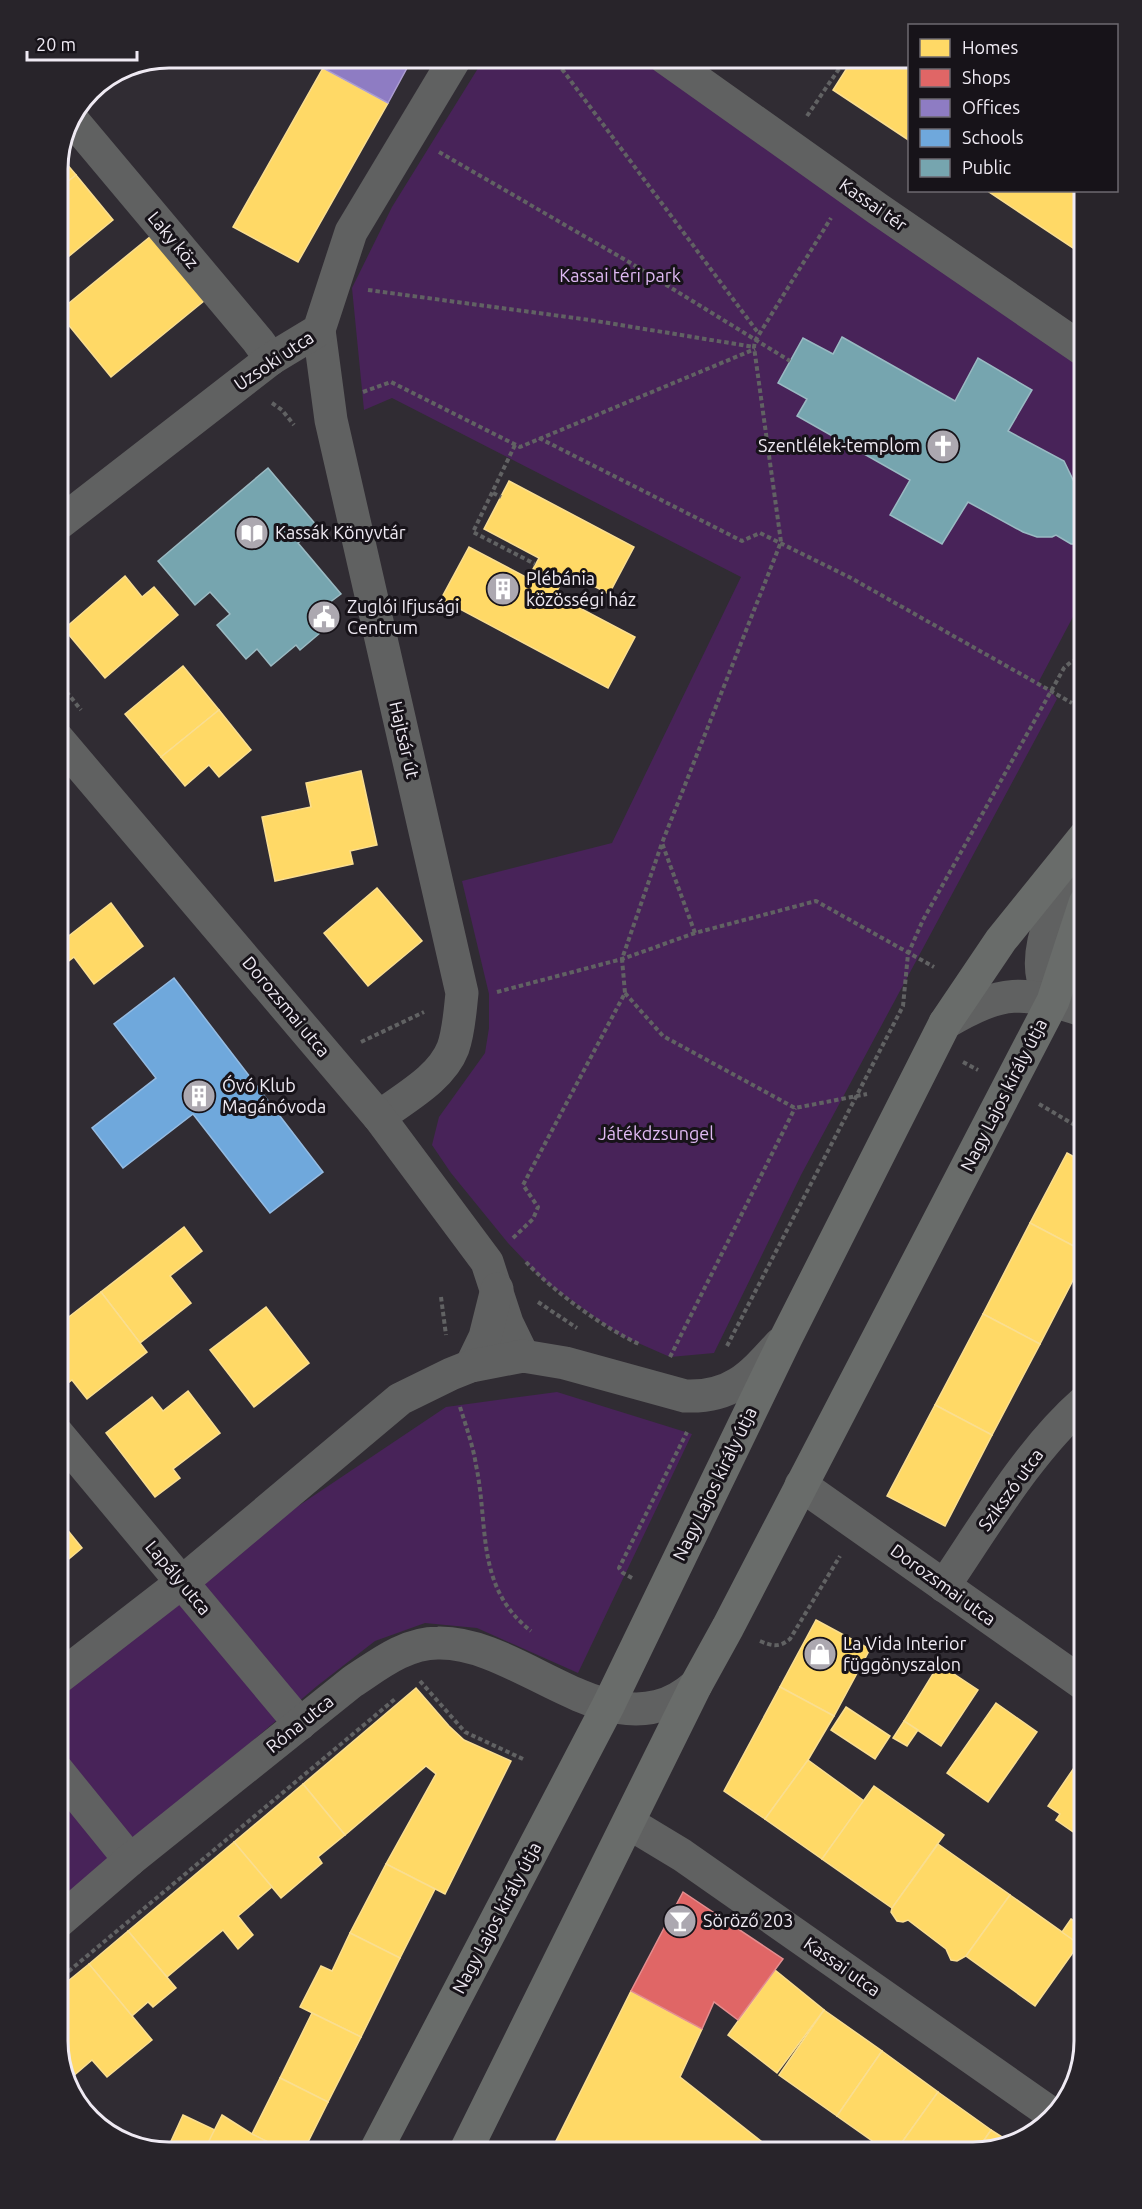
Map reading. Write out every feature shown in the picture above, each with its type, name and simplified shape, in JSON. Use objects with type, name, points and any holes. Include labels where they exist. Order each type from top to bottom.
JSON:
[{"type":"main road","name":"Nagy Lajos király útja","points":[[381,2141],[583,1754],[593,1701],[786,1338],[945,1023],[1001,940],[1074,850]]},
{"type":"main road","name":"Nagy Lajos király útja","points":[[470,2141],[696,1685],[1053,1000],[1074,936]]},
{"type":"street","points":[[410,134],[449,68]]},
{"type":"street","name":"Kassai tér","points":[[680,68],[1074,343]]},
{"type":"street","name":"Laky köz","points":[[77,126],[271,359]]},
{"type":"street","name":"Uzsoki utca","points":[[68,516],[271,359],[319,330],[351,232],[410,134]]},
{"type":"street","name":"Hajtsár út","points":[[319,330],[331,420],[462,993],[458,1026],[452,1049],[437,1073],[379,1117]]},
{"type":"street","name":"Dorozsmai utca","points":[[68,751],[379,1117],[497,1265],[507,1323],[523,1356]]},
{"type":"street","name":"Nagy Lajos király útja","points":[[1053,1000],[1043,979],[1042,946],[1061,890],[1074,869]]},
{"type":"street","points":[[1053,1000],[1074,990]]},
{"type":"street","points":[[945,1023],[975,1005],[997,998],[1021,995],[1053,1000],[1074,1007]]},
{"type":"street","points":[[461,1370],[485,1337],[497,1265]]},
{"type":"street","points":[[68,1671],[182,1583],[400,1399],[461,1370],[523,1356],[565,1363],[685,1396],[705,1397],[736,1386],[758,1369],[786,1338]]},
{"type":"street","name":"Szikszó utca","points":[[944,1586],[1018,1478],[1074,1411]]},
{"type":"street","name":"Lapály utca","points":[[68,1446],[300,1724]]},
{"type":"street","name":"Dorozsmai utca","points":[[801,1485],[1074,1677]]},
{"type":"street","name":"Róna utca","points":[[68,1914],[130,1860],[360,1677],[385,1660],[415,1646],[438,1643],[469,1646],[593,1701],[641,1709],[656,1708],[682,1697],[696,1685]]},
{"type":"street","points":[[68,1784],[130,1860]]},
{"type":"street","name":"Kassai utca","points":[[629,1823],[682,1855],[1047,2110]]},
{"type":"path","points":[[561,68],[759,334]]},
{"type":"path","points":[[802,123],[839,68]]},
{"type":"path","points":[[410,134],[628,262],[790,361]]},
{"type":"path","points":[[650,1348],[620,1335],[542,1279],[497,1265],[533,1219],[538,1207],[523,1185],[625,993],[622,959],[662,843],[781,542],[754,348],[755,341],[849,188]]},
{"type":"path","points":[[363,290],[590,320],[754,348]]},
{"type":"path","points":[[354,396],[391,382],[520,447],[754,348]]},
{"type":"path","points":[[268,401],[282,411],[295,426]]},
{"type":"path","points":[[539,438],[742,541],[760,533],[781,542],[851,578],[1072,703]]},
{"type":"path","points":[[515,445],[473,532],[535,564]]},
{"type":"path","points":[[493,493],[501,497]]},
{"type":"path","points":[[727,1347],[903,1006],[908,954],[923,920],[1064,668],[1074,661]]},
{"type":"path","points":[[662,843],[695,933]]},
{"type":"path","points":[[489,994],[622,959],[695,933],[816,901],[934,967]]},
{"type":"path","points":[[625,993],[663,1036],[795,1108],[867,1094]]},
{"type":"path","points":[[355,1045],[427,1011]]},
{"type":"path","points":[[670,1357],[795,1108]]},
{"type":"path","points":[[441,1297],[461,1370],[477,1465],[487,1556],[499,1596],[517,1619],[538,1636]]},
{"type":"path","points":[[660,1353],[679,1360]]},
{"type":"path","points":[[622,1573],[619,1568],[705,1397]]},
{"type":"path","points":[[415,1646],[418,1680],[465,1732],[523,1759]]},
{"type":"path","points":[[68,1972],[400,1695]]},
{"type":"green space","points":[[478,68],[679,68],[1074,331],[1074,615],[1038,683],[1051,691],[1057,699],[801,1175],[714,1353],[670,1357],[620,1335],[542,1279],[508,1243],[451,1173],[432,1145],[439,1117],[485,1053],[489,1028],[489,994],[462,881],[612,843],[741,577],[392,398],[364,410],[352,288],[392,207]]},
{"type":"green space","points":[[557,1392],[692,1434],[578,1673],[477,1628],[425,1623],[375,1641],[317,1686],[68,1898],[68,1677],[185,1582],[446,1407]]},
{"type":"building: Homes","points":[[323,68],[388,103],[298,262],[233,227]]},
{"type":"building: Homes","points":[[847,68],[908,68],[908,140],[833,90]]},
{"type":"building: Homes","points":[[68,166],[76,175],[68,181]]},
{"type":"building: Homes","points":[[76,175],[113,220],[68,257],[68,181]]},
{"type":"building: Homes","points":[[989,192],[1074,192],[1074,249]]},
{"type":"building: Homes","points":[[151,236],[204,301],[111,377],[68,324],[68,304]]},
{"type":"building: Homes","name":"Plébánia közösségi ház","points":[[509,481],[634,547],[609,594],[567,572],[555,595],[635,637],[608,688],[441,599],[469,547],[537,583],[542,574],[533,569],[539,558],[484,529]]},
{"type":"building: Homes","points":[[125,576],[142,597],[154,587],[178,615],[105,678],[68,634],[68,626]]},
{"type":"building: Homes","points":[[183,666],[219,710],[161,757],[125,714]]},
{"type":"building: Homes","points":[[219,710],[251,750],[219,777],[209,765],[185,786],[161,757]]},
{"type":"building: Homes","points":[[361,771],[377,845],[350,851],[353,864],[275,881],[262,817],[311,807],[306,783]]},
{"type":"building: Homes","points":[[377,888],[422,941],[368,986],[324,933]]},
{"type":"building: Homes","points":[[111,903],[143,946],[94,984],[74,957],[68,962],[68,936]]},
{"type":"building: Homes","points":[[1067,1153],[1074,1157],[1074,1246],[1030,1223]]},
{"type":"building: Homes","points":[[1030,1223],[1074,1246],[1074,1278],[1040,1344],[983,1314]]},
{"type":"building: Homes","points":[[184,1227],[202,1251],[170,1276],[191,1303],[140,1343],[101,1292]]},
{"type":"building: Homes","points":[[101,1292],[147,1352],[87,1399],[72,1380],[68,1383],[68,1318]]},
{"type":"building: Homes","points":[[266,1307],[309,1363],[254,1407],[210,1350]]},
{"type":"building: Homes","points":[[983,1314],[1040,1344],[992,1435],[935,1405]]},
{"type":"building: Homes","points":[[188,1391],[220,1433],[173,1469],[180,1478],[155,1497],[106,1433],[152,1397],[163,1411]]},
{"type":"building: Homes","points":[[935,1405],[992,1435],[945,1526],[887,1496]]},
{"type":"building: Homes","points":[[68,1531],[82,1548],[68,1560]]},
{"type":"building: Homes","points":[[816,1620],[870,1649],[834,1716],[780,1687]]},
{"type":"building: Homes","points":[[939,1664],[978,1690],[941,1746],[904,1721]]},
{"type":"building: Homes","points":[[780,1687],[834,1716],[808,1760],[765,1819],[724,1791]]},
{"type":"building: Homes","points":[[416,1688],[464,1740],[511,1761],[445,1894],[386,1864],[436,1774],[426,1766],[345,1835],[303,1784]]},
{"type":"building: Homes","points":[[996,1703],[1037,1732],[988,1802],[947,1773]]},
{"type":"building: Homes","points":[[846,1707],[890,1736],[875,1759],[831,1730]]},
{"type":"building: Homes","points":[[904,1721],[918,1730],[907,1746],[893,1738]]},
{"type":"building: Homes","points":[[808,1760],[864,1801],[822,1859],[765,1819]]},
{"type":"building: Homes","points":[[1074,1768],[1074,1832],[1056,1820],[1060,1814],[1048,1806]]},
{"type":"building: Homes","points":[[303,1784],[345,1835],[318,1857],[322,1863],[281,1898],[234,1842]]},
{"type":"building: Homes","points":[[874,1786],[944,1835],[892,1908],[822,1859]]},
{"type":"building: Homes","points":[[234,1842],[272,1887],[238,1916],[253,1935],[238,1949],[223,1930],[167,1977],[128,1931]]},
{"type":"building: Homes","points":[[938,1844],[1010,1895],[966,1956],[957,1961],[951,1960],[946,1949],[908,1920],[897,1921],[891,1912]]},
{"type":"building: Homes","points":[[386,1864],[435,1889],[400,1958],[350,1933]]},
{"type":"building: Homes","points":[[1010,1895],[1074,1940],[1074,1951],[1035,2006],[966,1956]]},
{"type":"building: Homes","points":[[1071,1919],[1074,1921],[1074,1940],[1062,1932]]},
{"type":"building: Homes","points":[[128,1931],[176,1988],[153,2007],[148,2002],[132,2016],[89,1964]]},
{"type":"building: Homes","points":[[350,1933],[400,1958],[361,2037],[300,2007],[321,1966],[332,1971]]},
{"type":"building: Homes","points":[[89,1964],[152,2040],[107,2077],[92,2060],[74,2075],[69,2060],[68,1981]]},
{"type":"building: Homes","points":[[775,1970],[824,2010],[777,2073],[728,2035]]},
{"type":"building: Homes","points":[[631,1991],[702,2029],[680,2077],[762,2142],[556,2141]]},
{"type":"building: Homes","points":[[824,2010],[882,2051],[837,2116],[779,2075]]},
{"type":"building: Homes","points":[[312,2013],[361,2037],[328,2102],[280,2078]]},
{"type":"building: Homes","points":[[882,2051],[938,2092],[902,2142],[874,2142],[837,2116]]},
{"type":"building: Homes","points":[[280,2078],[328,2102],[308,2141],[266,2141],[252,2134]]},
{"type":"building: Homes","points":[[938,2092],[991,2130],[984,2141],[902,2142]]},
{"type":"building: Homes","points":[[183,2115],[215,2130],[209,2141],[171,2141]]},
{"type":"building: Homes","points":[[222,2115],[266,2141],[209,2141]]},
{"type":"building: Homes","points":[[991,2130],[1002,2137],[993,2140],[984,2141]]},
{"type":"building: Shops","points":[[683,1892],[783,1959],[738,2020],[714,2002],[702,2029],[631,1991]]},
{"type":"building: Offices","points":[[323,68],[407,68],[388,103]]},
{"type":"building: Schools","name":"Óvó Klub Magánóvoda","points":[[174,978],[323,1172],[270,1213],[193,1114],[123,1168],[92,1128],[156,1078],[114,1024]]},
{"type":"building: Public","name":"Szentlélek-templom","points":[[842,337],[955,401],[978,358],[1032,390],[1008,431],[1064,461],[1074,482],[1074,544],[1056,535],[1037,537],[1023,532],[968,502],[942,544],[890,515],[910,480],[797,416],[807,399],[778,383],[803,338],[833,354]]},
{"type":"building: Public","points":[[268,468],[317,526],[298,543],[341,594],[329,603],[340,616],[300,650],[296,645],[271,666],[257,649],[246,659],[217,625],[230,614],[210,592],[195,605],[158,561]]},
{"type":"place","name":"Szentlélek-templom","points":[[943,446]]},
{"type":"place","name":"Kassák Könyvtár","points":[[252,533]]},
{"type":"place","name":"Plébánia közösségi ház","points":[[503,589]]},
{"type":"place","name":"Zuglói Ifjusági Centrum","points":[[324,617]]},
{"type":"place","name":"Óvó Klub Magánóvoda","points":[[199,1096]]},
{"type":"place","name":"La Vida Interior függönyszalon","points":[[820,1654]]},
{"type":"place","name":"Söröző 203","points":[[680,1921]]},
{"type":"park label","name":"Kassai téri park","points":[[620,276]]},
{"type":"park label","name":"Játékdzsungel","points":[[656,1134]]}]
